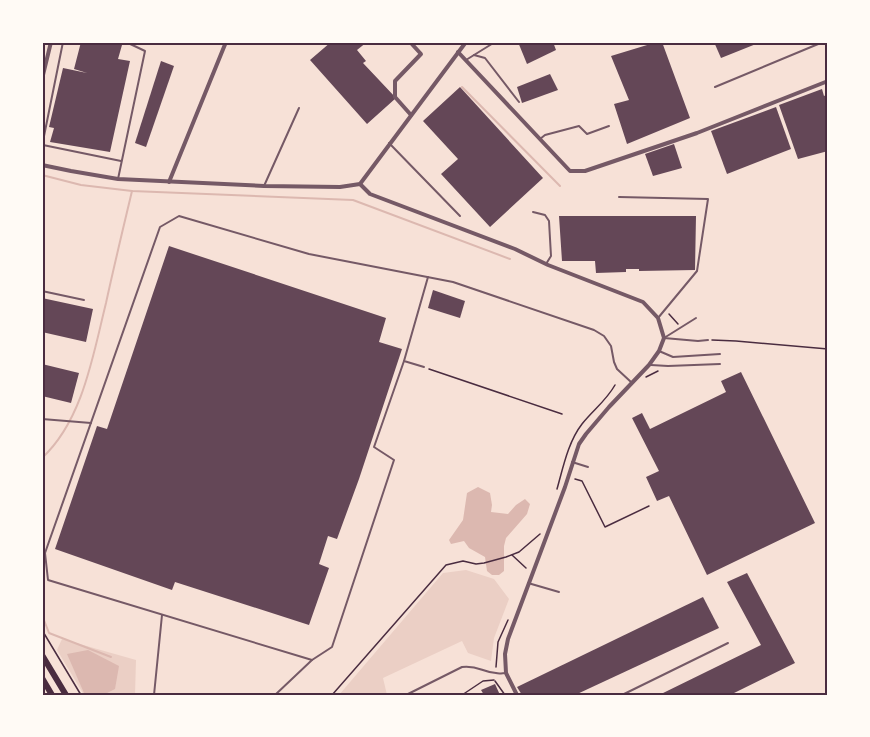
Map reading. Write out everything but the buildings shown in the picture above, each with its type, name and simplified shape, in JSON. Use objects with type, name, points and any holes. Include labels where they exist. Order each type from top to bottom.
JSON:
[{"type":"main road","points":[[42,655],[66,695]]},
{"type":"main road","points":[[42,678],[52,695]]},
{"type":"street","points":[[42,79],[51,42]]},
{"type":"street","points":[[169,182],[226,42]]},
{"type":"street","points":[[410,42],[421,54],[395,81],[395,97],[411,115]]},
{"type":"street","points":[[42,165],[118,179],[264,186],[340,187],[360,184],[466,42]]},
{"type":"street","points":[[458,52],[570,171],[585,171],[697,133],[828,81]]},
{"type":"street","points":[[360,184],[370,194],[515,249],[546,264],[643,302],[658,318],[664,338],[660,351],[586,434],[572,462],[565,487],[508,639],[505,654],[506,673],[517,695]]},
{"type":"lane","points":[[63,42],[42,145],[121,161]]},
{"type":"lane","points":[[118,179],[145,51],[126,42]]},
{"type":"lane","points":[[466,60],[495,42]]},
{"type":"lane","points":[[715,87],[823,42]]},
{"type":"lane","points":[[474,55],[485,58],[519,102]]},
{"type":"lane","points":[[264,186],[299,108]]},
{"type":"lane","points":[[540,139],[545,135],[579,126],[587,134],[609,126]]},
{"type":"lane","points":[[389,143],[460,216]]},
{"type":"lane","points":[[619,197],[708,199],[697,271],[658,318]]},
{"type":"lane","points":[[532,212],[545,214],[549,221],[551,256],[546,264]]},
{"type":"lane","points":[[312,660],[48,580],[45,553],[160,227],[179,216],[309,255],[453,282],[594,330],[604,336],[612,346],[616,369],[631,382]]},
{"type":"lane","points":[[275,695],[312,660],[332,647],[394,460],[374,447],[404,361],[429,277]]},
{"type":"lane","points":[[42,291],[84,300]]},
{"type":"lane","points":[[664,338],[696,318]]},
{"type":"lane","points":[[664,338],[708,340]]},
{"type":"lane","points":[[660,351],[673,357],[720,354]]},
{"type":"lane","points":[[404,361],[424,367]]},
{"type":"lane","points":[[649,365],[720,364]]},
{"type":"lane","points":[[42,419],[91,423]]},
{"type":"lane","points":[[572,462],[588,467]]},
{"type":"lane","points":[[528,584],[559,592]]},
{"type":"lane","points":[[154,695],[162,615]]},
{"type":"lane","points":[[622,695],[728,643]]},
{"type":"lane","points":[[406,695],[462,667],[478,667],[495,673],[506,673]]},
{"type":"path","points":[[42,48],[43,42]]},
{"type":"path","points":[[708,340],[828,349]]},
{"type":"path","points":[[424,367],[562,414]]},
{"type":"path","points":[[647,377],[659,370]]},
{"type":"path","points":[[598,408],[615,385]]},
{"type":"path","points":[[556,491],[565,462]]},
{"type":"path","points":[[568,477],[582,481],[605,527],[649,506]]},
{"type":"path","points":[[332,695],[446,565],[463,561],[484,563],[506,557],[519,552],[540,534]]},
{"type":"path","points":[[511,555],[528,569]]},
{"type":"path","points":[[42,630],[81,695]]},
{"type":"path","points":[[496,659],[496,666]]},
{"type":"path","points":[[462,695],[483,681],[494,680],[505,695]]},
{"type":"shaded area","points":[[478,487],[490,493],[491,512],[508,514],[525,499],[530,504],[527,514],[506,538],[504,571],[499,575],[492,575],[487,571],[485,557],[469,548],[464,541],[451,544],[449,540],[463,520],[467,493]]},
{"type":"shaded area","points":[[466,570],[494,579],[509,599],[494,638],[491,661],[468,653],[462,641],[383,678],[387,695],[339,695],[443,573]]},
{"type":"shaded area","points":[[62,639],[136,660],[135,695],[84,695],[57,650]]},
{"type":"shaded area","points":[[88,650],[119,666],[115,689],[103,695],[84,693],[67,654]]},
{"type":"waterway","points":[[462,87],[560,186]]},
{"type":"waterway","points":[[42,175],[81,185],[132,191],[353,200],[510,259]]},
{"type":"waterway","points":[[42,458],[56,443],[67,425],[84,386],[132,191]]},
{"type":"waterway","points":[[42,615],[49,633],[111,657]]}]
